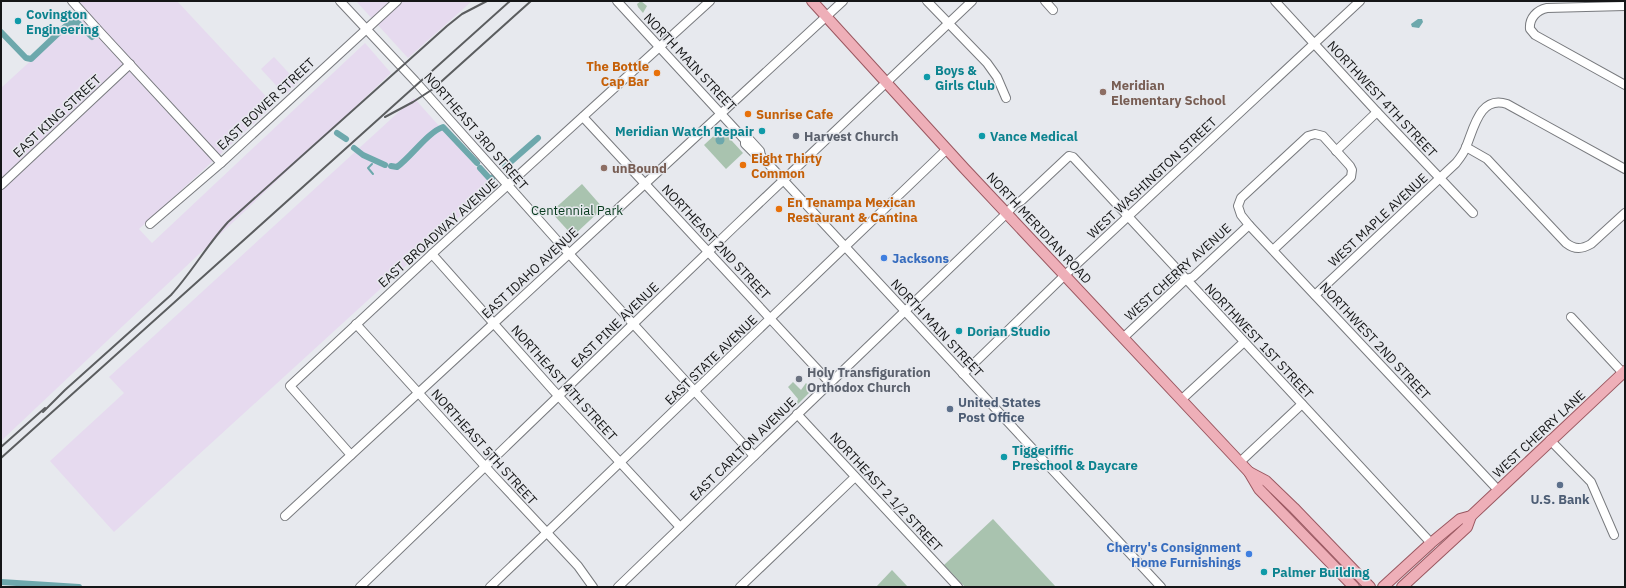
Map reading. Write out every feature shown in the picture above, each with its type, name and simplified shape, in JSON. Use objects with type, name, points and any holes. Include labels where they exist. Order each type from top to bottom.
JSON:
[{"type":"main road","name":"NORTH MERIDIAN ROAD","points":[[812,1],[947,149],[1240,462],[1249,472],[1259,489],[1354,587]]},
{"type":"main road","name":"WEST CHERRY LANE","points":[[1402,587],[1467,527],[1471,516],[1624,372]]},
{"type":"main road","name":"NORTH MERIDIAN ROAD","points":[[1249,472],[1266,482],[1294,508],[1370,587]]},
{"type":"main road","name":"WEST CHERRY LANE","points":[[1383,587],[1431,543],[1460,519],[1471,516]]},
{"type":"street","points":[[72,1],[221,163]]},
{"type":"street","name":"NORTHEAST 3RD STREET","points":[[340,1],[418,84],[507,186],[754,456]]},
{"type":"street","name":"EAST BOWER STREET","points":[[150,224],[221,163],[397,1]]},
{"type":"street","name":"NORTH MAIN STREET","points":[[617,1],[746,140],[750,140],[760,151],[761,156],[1162,587]]},
{"type":"street","name":"EAST BROADWAY AVENUE","points":[[351,455],[290,386],[432,254],[710,1]]},
{"type":"street","name":"EAST IDAHO AVENUE","points":[[285,516],[843,1]]},
{"type":"street","points":[[927,1],[986,63],[996,77],[1006,98]]},
{"type":"street","name":"EAST PINE AVENUE","points":[[360,587],[972,1]]},
{"type":"street","points":[[1045,1],[1053,10]]},
{"type":"street","name":"NORTHWEST 4TH STREET","points":[[1275,1],[1377,112],[1473,213]]},
{"type":"street","name":"WEST WASHINGTON STREET","points":[[963,374],[1065,275],[1360,1]]},
{"type":"street","points":[[1625,6],[1547,8],[1539,11],[1532,18],[1529,24],[1530,29],[1535,35],[1625,85]]},
{"type":"street","name":"EAST KING STREET","points":[[1,186],[130,64]]},
{"type":"street","name":"WEST MAPLE AVENUE","points":[[1315,295],[1456,163],[1466,147],[1481,112],[1487,105],[1494,102],[1507,104],[1625,169]]},
{"type":"street","points":[[1336,151],[1377,112]]},
{"type":"street","name":"NORTHEAST 2ND STREET","points":[[583,117],[830,383]]},
{"type":"street","name":"WEST CHERRY AVENUE","points":[[1238,206],[1241,198],[1308,136],[1315,134],[1322,136],[1350,166],[1352,170],[1351,177],[1273,250]]},
{"type":"street","points":[[1466,147],[1487,159],[1566,244],[1577,248],[1584,248],[1591,244],[1625,213]]},
{"type":"street","name":"EAST STATE AVENUE","points":[[490,587],[947,149]]},
{"type":"street","name":"NORTHWEST 1ST STREET","points":[[1070,156],[1073,157],[1431,543]]},
{"type":"street","name":"EAST CARLTON AVENUE","points":[[618,587],[1015,204],[1021,201],[1066,158],[1070,156]]},
{"type":"street","name":"NORTHWEST 2ND STREET","points":[[1238,206],[1240,215],[1249,225],[1498,490]]},
{"type":"street","name":"WEST CHERRY AVENUE","points":[[1123,338],[1186,279],[1193,277],[1249,225]]},
{"type":"street","name":"NORTHEAST 4TH STREET","points":[[432,254],[493,324],[680,527]]},
{"type":"street","points":[[1571,317],[1624,372]]},
{"type":"street","name":"NORTHEAST 5TH STREET","points":[[356,324],[546,534],[578,566],[593,587]]},
{"type":"street","points":[[1181,400],[1244,342]]},
{"type":"street","points":[[1240,462],[1302,404]]},
{"type":"street","name":"NORTHEAST 2 1/2 STREET","points":[[797,414],[958,587]]},
{"type":"street","points":[[1550,440],[1591,482],[1614,535]]},
{"type":"street","points":[[740,587],[855,477]]},
{"type":"shaded area","points":[[79,1],[177,1],[274,105],[139,229],[152,243],[365,43],[391,73],[1,441],[1,88],[86,10]]},
{"type":"shaded area","points":[[356,1],[472,1],[408,58]]},
{"type":"shaded area","points":[[274,57],[298,83],[285,95],[261,69]]},
{"type":"shaded area","points":[[414,98],[493,186],[114,532],[50,461],[124,393],[109,377]]},
{"type":"green space","points":[[641,1],[647,6],[643,13],[637,4]]},
{"type":"green space","points":[[721,129],[743,153],[726,169],[704,145]]},
{"type":"green space","name":"Centennial Park","points":[[582,184],[603,208],[573,236],[551,212]]},
{"type":"green space","points":[[793,382],[801,390],[806,383],[812,390],[796,406],[798,399],[788,387]]},
{"type":"green space","points":[[993,519],[1056,587],[965,587],[944,565]]},
{"type":"green space","points":[[892,570],[908,587],[876,587]]},
{"type":"water","points":[[1418,19],[1422,19],[1423,22],[1419,28],[1412,27],[1411,24]]},
{"type":"water","points":[[720,135],[725,140],[720,145],[715,140]]},
{"type":"waterway","points":[[1,32],[26,58],[31,59],[68,24],[75,22],[81,26]]},
{"type":"waterway","points":[[86,31],[92,37]]},
{"type":"waterway","points":[[391,166],[397,167],[431,134],[443,127],[477,163]]},
{"type":"waterway","points":[[337,133],[346,139]]},
{"type":"waterway","points":[[505,167],[538,138]]},
{"type":"waterway","points":[[354,148],[363,155],[385,165]]},
{"type":"waterway","points":[[372,164],[368,168],[373,174]]},
{"type":"waterway","points":[[480,168],[490,179],[493,177]]},
{"type":"waterway","points":[[1,582],[79,587]]},
{"type":"railway","points":[[43,412],[65,390],[171,295],[228,222],[447,26],[462,14],[487,1]]},
{"type":"railway","points":[[1,458],[510,1]]},
{"type":"railway","points":[[385,117],[433,89],[531,1]]},
{"type":"railway","points":[[1,447],[45,408]]},
{"type":"place","name":"Covington Engineering","points":[[18,21]]},
{"type":"place","name":"The Bottle Cap Bar","points":[[657,73]]},
{"type":"place","name":"Boys & Girls Club","points":[[927,77]]},
{"type":"place","name":"Meridian Elementary School","points":[[1103,92]]},
{"type":"place","name":"Sunrise Cafe","points":[[748,114]]},
{"type":"place","name":"Meridian Watch Repair","points":[[762,131]]},
{"type":"place","name":"Harvest Church","points":[[796,136]]},
{"type":"place","name":"Vance Medical","points":[[982,136]]},
{"type":"place","name":"Eight Thirty Common","points":[[743,165]]},
{"type":"place","name":"unBound","points":[[604,168]]},
{"type":"place","name":"En Tenampa Mexican Restaurant & Cantina","points":[[779,209]]},
{"type":"place","name":"Jacksons","points":[[884,258]]},
{"type":"place","name":"Dorian Studio","points":[[959,331]]},
{"type":"place","name":"Holy Transfiguration Orthodox Church","points":[[799,379]]},
{"type":"place","name":"United States Post Office","points":[[950,409]]},
{"type":"place","name":"Tiggeriffic Preschool & Daycare","points":[[1004,457]]},
{"type":"place","name":"U.S. Bank","points":[[1560,485]]},
{"type":"place","name":"Cherry's Consignment Home Furnishings","points":[[1249,554]]},
{"type":"place","name":"Palmer Building","points":[[1264,572]]}]
